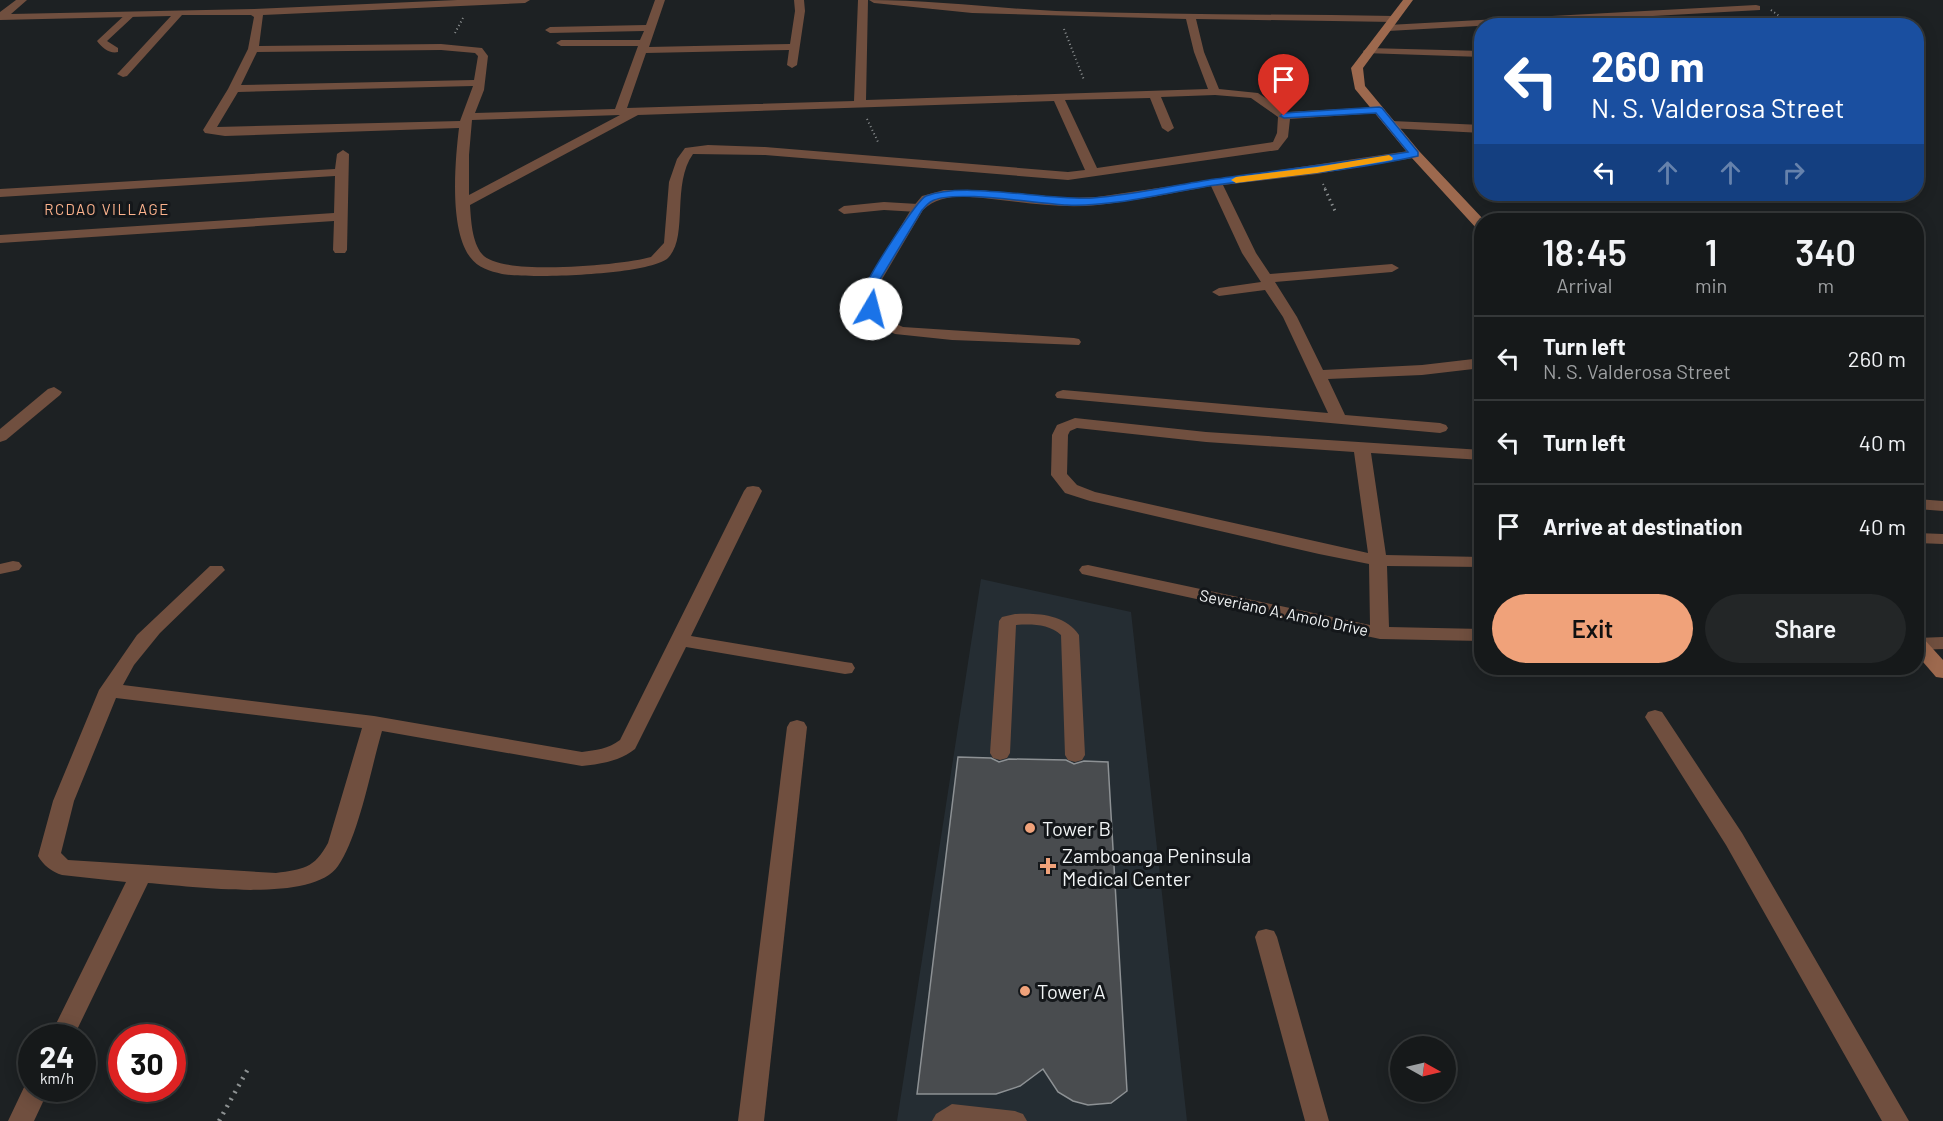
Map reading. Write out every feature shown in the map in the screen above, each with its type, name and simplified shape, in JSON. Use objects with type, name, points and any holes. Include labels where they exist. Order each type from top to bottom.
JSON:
[{"type":"main road","points":[[1408,0],[1357,68],[1359,87],[1415,154],[1474,217]]},
{"type":"main road","points":[[1924,651],[1943,672]]},
{"type":"street","points":[[0,17],[22,0]]},
{"type":"street","points":[[0,17],[254,12],[525,0]]},
{"type":"street","points":[[620,111],[660,0]]},
{"type":"street","points":[[792,65],[800,11],[799,0]]},
{"type":"street","points":[[860,103],[863,0]]},
{"type":"street","points":[[874,0],[972,10],[1058,14],[1154,11],[1190,15],[1209,11],[1391,23],[1474,20]]},
{"type":"street","points":[[1513,18],[1756,8]]},
{"type":"street","points":[[123,74],[180,12]]},
{"type":"street","points":[[254,12],[259,16],[253,48],[234,89],[209,130],[225,132],[466,121],[620,111],[1215,92],[1254,95],[1284,116],[1379,110]]},
{"type":"street","points":[[1190,15],[1200,52],[1215,92]]},
{"type":"street","points":[[550,30],[649,27]]},
{"type":"street","points":[[561,43],[795,47]]},
{"type":"street","points":[[253,48],[441,46],[478,50],[483,56],[475,100],[466,121],[464,203],[471,247],[476,257],[485,264],[506,270],[529,271],[631,265],[658,259],[667,251],[670,243],[676,178],[681,159],[689,151],[708,149],[765,151],[1045,176],[1094,174],[1274,147],[1278,144],[1284,130],[1284,116]]},
{"type":"street","points":[[1368,51],[1474,54]]},
{"type":"street","points":[[234,89],[478,83]]},
{"type":"street","points":[[1154,94],[1168,128]]},
{"type":"street","points":[[1058,97],[1094,174]]},
{"type":"street","points":[[464,203],[638,111]]},
{"type":"street","points":[[1392,125],[1474,129]]},
{"type":"street","points":[[340,250],[343,154]]},
{"type":"street","points":[[1074,342],[900,331],[880,322],[871,309],[871,286],[918,208],[927,199],[944,194],[1081,202],[1215,182],[1317,170],[1415,154]]},
{"type":"street","points":[[0,193],[341,172]]},
{"type":"street","points":[[1215,182],[1248,253],[1290,317],[1338,419]]},
{"type":"street","points":[[0,239],[340,217]]},
{"type":"street","points":[[1219,292],[1268,282],[1392,268]]},
{"type":"street","points":[[1318,375],[1422,370],[1474,364]]},
{"type":"street","points":[[0,437],[54,392]]},
{"type":"street","points":[[1063,395],[1440,428]]},
{"type":"street","points":[[1474,455],[1206,437],[1075,423],[1063,428],[1060,435],[1059,475],[1071,489],[1089,496],[1319,549],[1378,560],[1474,562]]},
{"type":"street","points":[[1362,449],[1378,560],[1380,633]]},
{"type":"street","points":[[110,690],[374,723],[582,759],[617,753],[628,744],[753,490]]},
{"type":"street","points":[[1924,505],[1943,506]]},
{"type":"street","points":[[216,570],[178,604],[134,650],[110,690],[61,805],[49,856],[62,867],[87,871],[276,882],[314,875],[329,862],[339,843],[374,723]]},
{"type":"street","name":"Severiano A. Amolo Drive","points":[[1088,570],[1380,633],[1474,635]]},
{"type":"street","points":[[680,640],[845,669]]},
{"type":"street","points":[[1924,644],[1943,643]]},
{"type":"street","points":[[1655,717],[1734,839],[1896,1121]]},
{"type":"street","points":[[751,1121],[797,727]]},
{"type":"street","points":[[68,1024],[141,874]]},
{"type":"street","points":[[21,1121],[30,1102]]},
{"type":"lane","points":[[115,50],[102,41],[131,14]]},
{"type":"lane","points":[[844,210],[884,206],[918,208]]},
{"type":"lane","points":[[1924,538],[1943,539]]},
{"type":"lane","points":[[1000,753],[1007,628],[1008,621],[1017,619],[1060,624],[1068,629],[1075,754]]},
{"type":"lane","points":[[1266,937],[1317,1121]]},
{"type":"lane","points":[[945,1121],[952,1114],[1015,1121]]},
{"type":"path","points":[[441,46],[456,32],[463,19],[467,3]]},
{"type":"path","points":[[1756,8],[1771,10],[1782,18]]},
{"type":"path","points":[[1058,14],[1089,96]]},
{"type":"path","points":[[860,103],[888,161]]},
{"type":"path","points":[[1317,170],[1335,211]]},
{"type":"path","points":[[219,1121],[249,1067]]},
{"type":"shaded area","name":"Zamboanga Peninsula Medical Center","points":[[981,579],[1131,612],[1187,1121],[897,1121]]},
{"type":"building","points":[[958,757],[991,758],[999,762],[1009,759],[1066,760],[1074,764],[1084,761],[1108,762],[1127,1091],[1111,1103],[1088,1105],[1073,1101],[1058,1092],[1043,1069],[1020,1086],[996,1094],[917,1094]]},
{"type":"slow traffic","points":[[1236,180],[1389,158]]},
{"type":"place","name":"Tower B","points":[[1030,828]]},
{"type":"place","name":"Zamboanga Peninsula Medical Center","points":[[1048,866]]},
{"type":"place","name":"Tower A","points":[[1025,991]]},
{"type":"district","name":"RCDAO VILLAGE","points":[[107,209]]},
{"type":"route","points":[[871,309],[871,286],[918,208],[927,199],[944,194],[978,194],[1068,202],[1097,201],[1415,154],[1379,110],[1284,116]]}]
